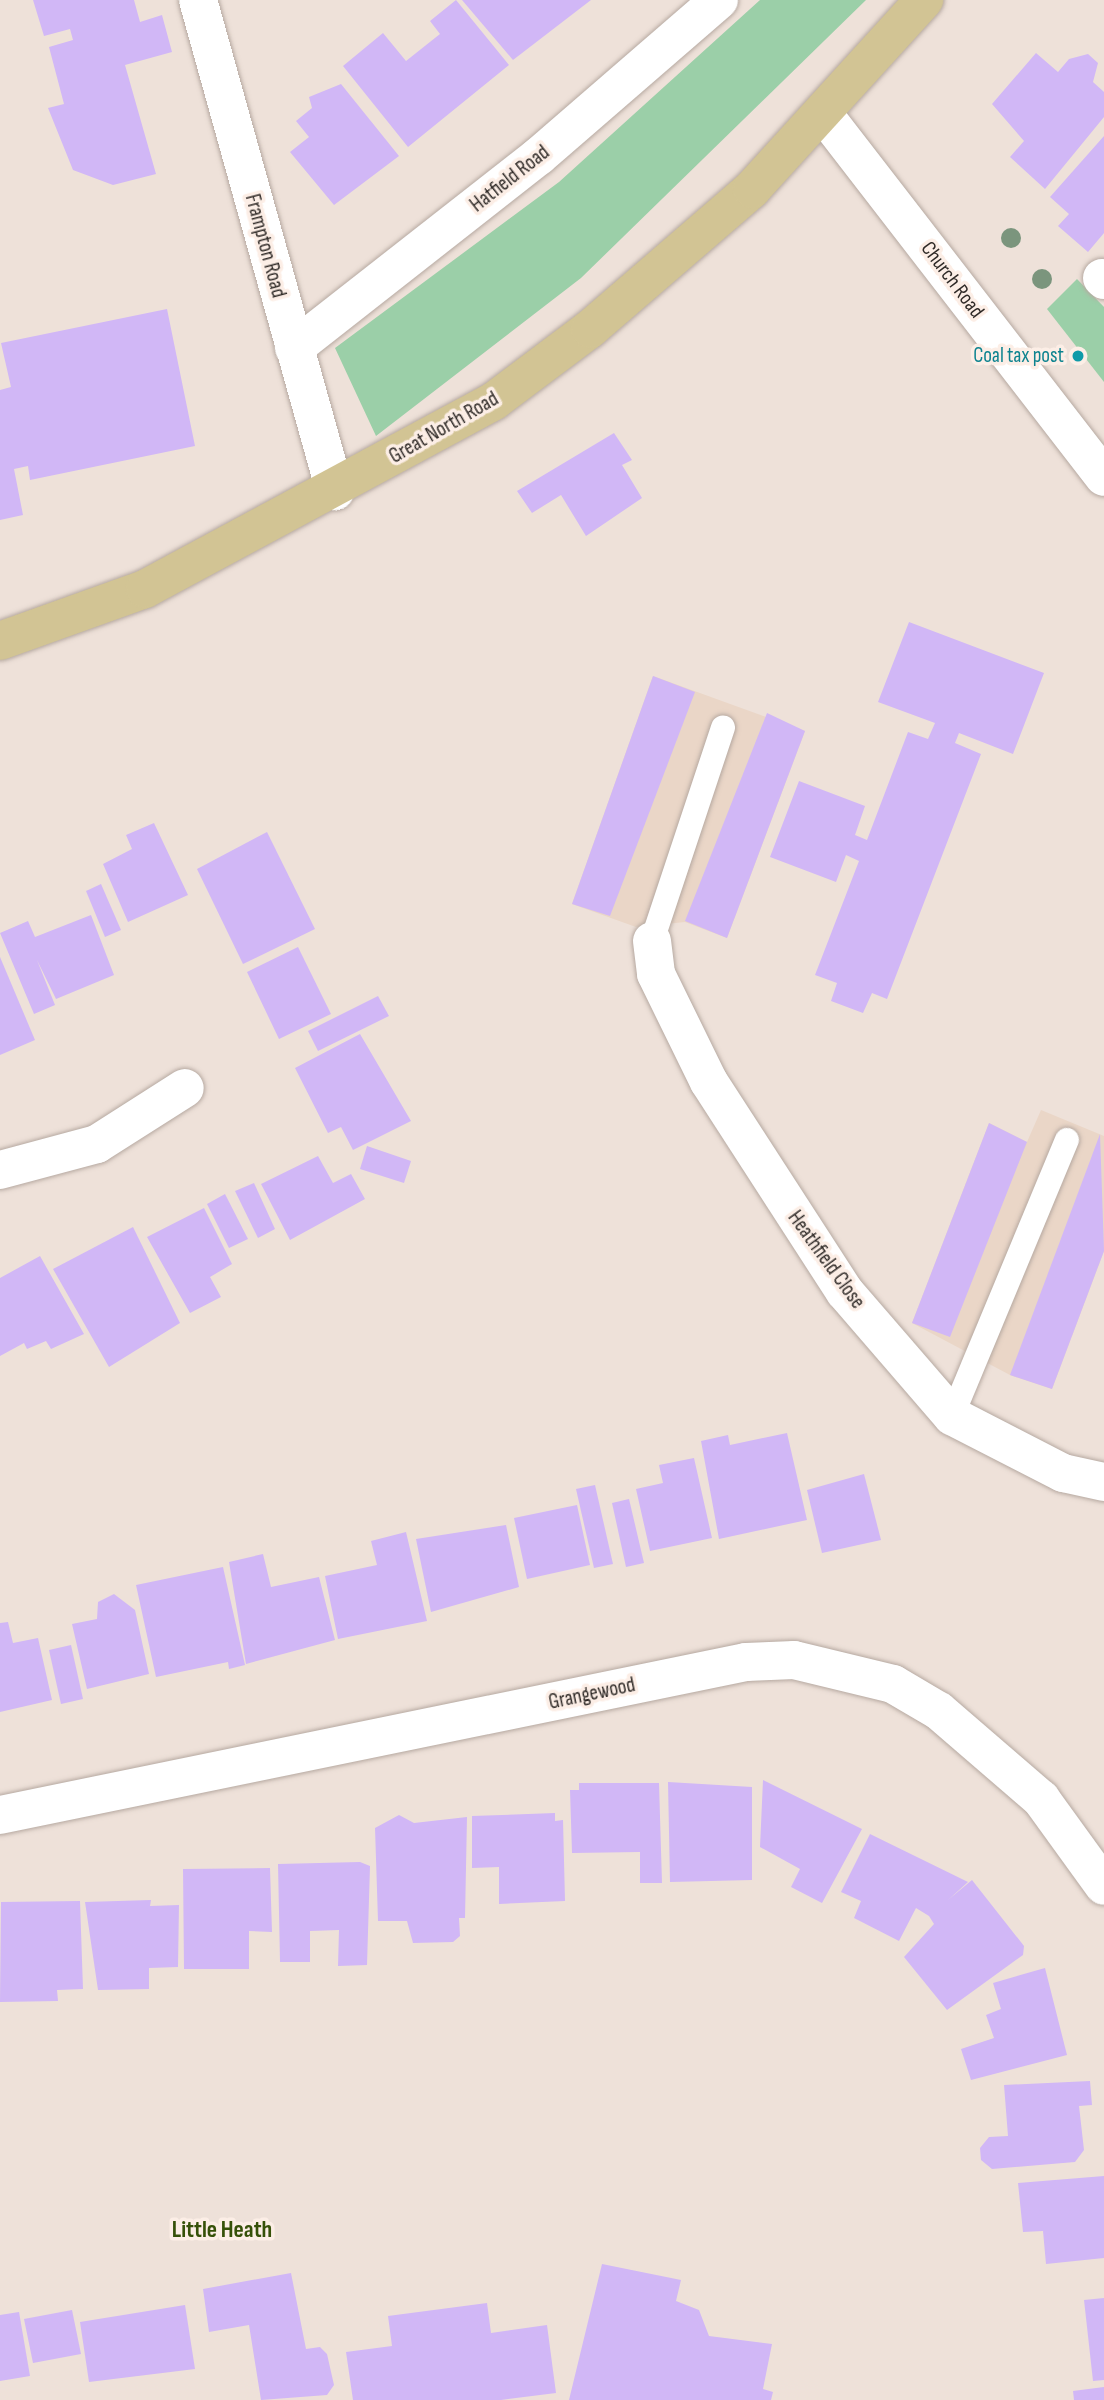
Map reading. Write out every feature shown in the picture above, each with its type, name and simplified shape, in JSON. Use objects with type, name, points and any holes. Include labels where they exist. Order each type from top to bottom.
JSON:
[{"type":"main road","points":[[825,116],[924,0]]},
{"type":"main road","name":"Great North Road","points":[[0,641],[145,589],[335,491],[494,401],[590,329],[752,189],[825,116]]},
{"type":"street","name":"Frampton Road","points":[[198,0],[335,491]]},
{"type":"street","name":"Hatfield Road","points":[[294,348],[539,156],[719,0]]},
{"type":"street","name":"Church Road","points":[[825,116],[1104,477]]},
{"type":"street","name":"Heathfield Close","points":[[652,941],[656,974],[754,1160],[845,1292],[952,1416],[1063,1472],[1104,1482]]},
{"type":"street","points":[[0,1171],[97,1144],[185,1088]]},
{"type":"street","name":"Grangewood","points":[[0,1815],[746,1662],[794,1660],[893,1684],[939,1711],[1041,1799],[1104,1886]]},
{"type":"lane","points":[[652,941],[723,728]]},
{"type":"lane","points":[[952,1416],[1067,1140]]},
{"type":"shaded area","points":[[653,676],[805,731],[727,938],[685,922],[636,927],[572,904]]},
{"type":"shaded area","points":[[1041,1110],[1104,1136],[1104,1251],[1052,1389],[1010,1375],[912,1323],[989,1123],[1027,1142]]},
{"type":"green space","points":[[760,0],[866,0],[581,278],[376,436],[335,348],[559,182]]},
{"type":"green space","points":[[1077,279],[1104,307],[1104,382],[1047,309]]},
{"type":"building","points":[[33,0],[134,0],[140,22],[162,15],[172,52],[125,65],[156,174],[113,185],[73,170],[48,108],[64,104],[49,47],[73,40],[70,29],[44,36]]},
{"type":"building","points":[[456,0],[509,65],[408,147],[343,66],[383,33],[406,61],[440,34],[430,21]]},
{"type":"building","points":[[462,0],[591,0],[513,60]]},
{"type":"building","points":[[1036,53],[1058,72],[1069,59],[1088,54],[1098,63],[1093,82],[1104,92],[1104,117],[1045,189],[1010,157],[1024,141],[992,104]]},
{"type":"building","points":[[341,84],[399,156],[334,205],[290,152],[309,137],[296,121],[312,108],[309,97]]},
{"type":"building","points":[[1104,136],[1104,233],[1088,252],[1058,226],[1069,214],[1050,197]]},
{"type":"building","points":[[167,309],[195,446],[30,480],[28,466],[14,469],[23,515],[0,520],[0,390],[11,387],[1,343]]},
{"type":"building","points":[[614,433],[632,460],[622,465],[642,498],[586,536],[561,495],[532,513],[517,491]]},
{"type":"building","points":[[909,622],[1044,673],[1013,754],[959,733],[955,743],[981,754],[887,999],[872,993],[863,1013],[831,1001],[837,983],[815,975],[859,861],[846,855],[836,882],[770,857],[799,781],[865,806],[855,835],[867,840],[908,732],[928,739],[935,723],[878,702]]},
{"type":"building","points":[[653,676],[695,692],[610,916],[572,904]]},
{"type":"building","points":[[767,713],[805,731],[727,938],[685,921]]},
{"type":"building","points":[[154,823],[188,895],[128,922],[103,864],[132,849],[126,835]]},
{"type":"building","points":[[267,832],[315,929],[243,964],[197,869]]},
{"type":"building","points":[[101,884],[121,930],[105,937],[86,891]]},
{"type":"building","points":[[91,915],[114,975],[56,999],[37,960],[55,1005],[34,1014],[0,933],[28,921],[35,937]]},
{"type":"building","points":[[298,947],[331,1014],[279,1039],[247,972]]},
{"type":"building","points":[[0,957],[35,1040],[0,1055]]},
{"type":"building","points":[[378,996],[389,1016],[318,1051],[308,1031]]},
{"type":"building","points":[[360,1034],[411,1121],[353,1150],[341,1127],[328,1133],[295,1068]]},
{"type":"building","points":[[989,1123],[1027,1142],[950,1337],[912,1323]]},
{"type":"building","points":[[1100,1134],[1104,1251],[1052,1389],[1010,1375]]},
{"type":"building","points":[[367,1146],[411,1161],[404,1183],[360,1169]]},
{"type":"building","points":[[318,1156],[333,1183],[351,1174],[365,1199],[290,1240],[261,1184]]},
{"type":"building","points":[[254,1183],[275,1229],[258,1238],[235,1191]]},
{"type":"building","points":[[225,1194],[248,1239],[229,1248],[207,1204]]},
{"type":"building","points":[[204,1208],[232,1264],[210,1277],[221,1297],[190,1313],[147,1237]]},
{"type":"building","points":[[133,1227],[180,1323],[109,1367],[53,1269]]},
{"type":"building","points":[[40,1256],[84,1334],[51,1349],[46,1341],[27,1349],[24,1343],[0,1356],[0,1278]]},
{"type":"building","points":[[787,1433],[807,1520],[719,1539],[701,1441],[728,1435],[730,1445]]},
{"type":"building","points":[[694,1458],[712,1538],[650,1551],[636,1489],[663,1483],[659,1465]]},
{"type":"building","points":[[864,1474],[881,1540],[822,1553],[807,1490]]},
{"type":"building","points":[[595,1485],[613,1564],[594,1568],[576,1489]]},
{"type":"building","points":[[629,1499],[644,1563],[626,1567],[612,1503]]},
{"type":"building","points":[[577,1505],[590,1565],[527,1579],[514,1518]]},
{"type":"building","points":[[506,1525],[519,1587],[431,1612],[416,1539]]},
{"type":"building","points":[[406,1532],[427,1621],[338,1639],[325,1576],[377,1565],[371,1541]]},
{"type":"building","points":[[263,1554],[271,1587],[319,1577],[335,1640],[246,1664],[229,1562]]},
{"type":"building","points":[[223,1567],[245,1665],[229,1669],[228,1662],[156,1677],[136,1585]]},
{"type":"building","points":[[114,1594],[135,1610],[149,1674],[87,1689],[72,1624],[97,1619],[98,1602]]},
{"type":"building","points":[[8,1622],[13,1643],[38,1638],[52,1700],[0,1712],[0,1623]]},
{"type":"building","points":[[71,1645],[83,1699],[61,1704],[49,1650]]},
{"type":"building","points":[[763,1780],[862,1829],[822,1903],[791,1887],[800,1869],[760,1847]]},
{"type":"building","points":[[668,1782],[752,1787],[752,1880],[670,1882]]},
{"type":"building","points":[[579,1783],[659,1783],[662,1883],[640,1883],[640,1852],[572,1853],[570,1790],[579,1790]]},
{"type":"building","points":[[555,1813],[555,1821],[563,1820],[565,1901],[499,1904],[499,1867],[472,1868],[472,1816]]},
{"type":"building","points":[[399,1815],[414,1823],[467,1817],[465,1918],[459,1918],[460,1936],[453,1942],[413,1943],[407,1921],[378,1921],[375,1828]]},
{"type":"building","points":[[870,1834],[968,1882],[948,1900],[972,1880],[1024,1946],[1023,1955],[947,2010],[904,1957],[934,1924],[929,1916],[916,1908],[899,1941],[854,1918],[861,1901],[841,1892]]},
{"type":"building","points":[[360,1862],[370,1866],[367,1965],[338,1966],[339,1930],[310,1931],[310,1962],[280,1962],[278,1864]]},
{"type":"building","points":[[270,1868],[272,1932],[249,1931],[249,1969],[184,1969],[183,1869]]},
{"type":"building","points":[[151,1900],[150,1906],[179,1905],[178,1967],[149,1968],[149,1989],[98,1990],[85,1902]]},
{"type":"building","points":[[80,1901],[83,1989],[57,1990],[58,2001],[0,2002],[1,1902]]},
{"type":"building","points":[[1045,1968],[1067,2055],[971,2080],[961,2049],[994,2038],[986,2015],[1001,2009],[993,1983]]},
{"type":"building","points":[[1090,2081],[1092,2105],[1079,2106],[1084,2150],[1075,2162],[992,2169],[981,2160],[980,2148],[989,2137],[1008,2136],[1004,2085]]},
{"type":"building","points":[[1104,2176],[1104,2258],[1046,2264],[1043,2231],[1023,2232],[1018,2183]]},
{"type":"building","points":[[602,2264],[681,2280],[676,2301],[699,2310],[709,2336],[772,2344],[763,2389],[773,2392],[771,2400],[569,2400]]},
{"type":"building","points":[[291,2273],[306,2349],[320,2347],[327,2354],[334,2385],[327,2395],[261,2400],[249,2325],[209,2332],[203,2289]]},
{"type":"building","points":[[1104,2298],[1104,2380],[1093,2381],[1084,2300]]},
{"type":"building","points":[[487,2303],[491,2333],[547,2325],[556,2393],[501,2400],[353,2400],[346,2352],[392,2346],[388,2316]]},
{"type":"building","points":[[185,2305],[195,2369],[89,2382],[80,2322]]},
{"type":"building","points":[[72,2310],[81,2354],[33,2363],[24,2319]]},
{"type":"building","points":[[19,2312],[30,2376],[0,2381],[0,2315]]},
{"type":"building","points":[[1104,2387],[1104,2400],[1074,2400],[1073,2391]]},
{"type":"place","name":"Coal tax post","points":[[1078,356]]},
{"type":"district","name":"Little Heath","points":[[222,2230]]}]
